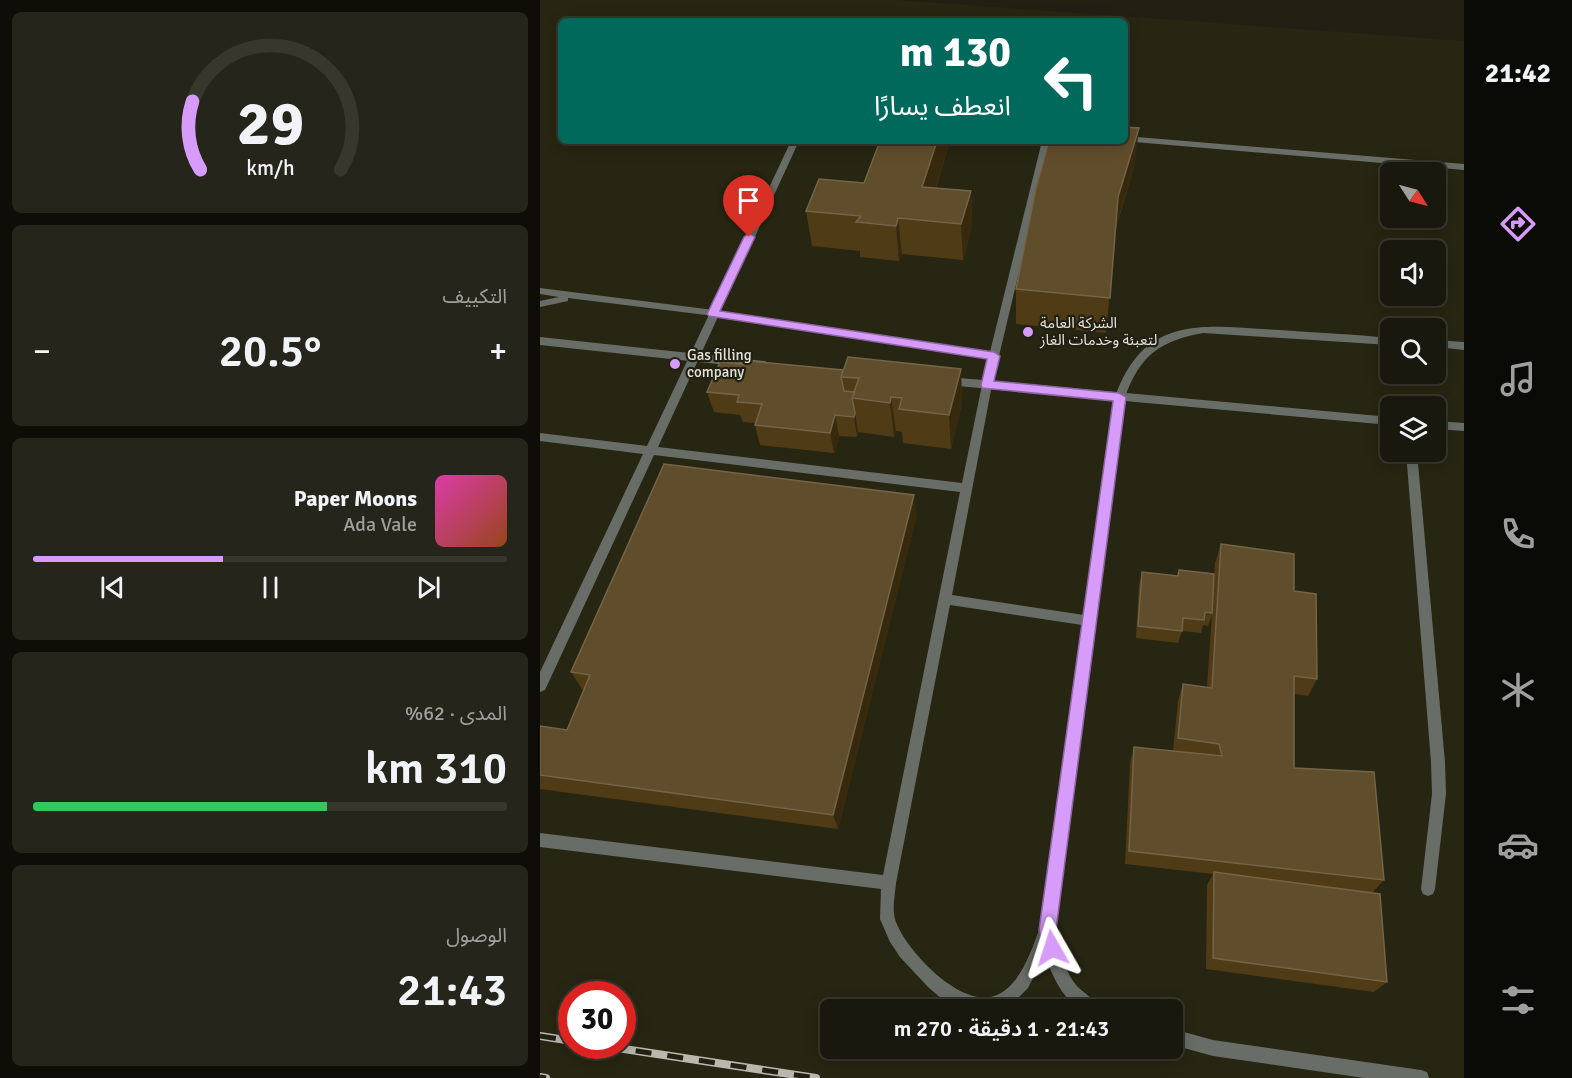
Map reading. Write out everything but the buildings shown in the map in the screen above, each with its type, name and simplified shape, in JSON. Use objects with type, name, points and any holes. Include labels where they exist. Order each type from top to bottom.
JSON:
[{"type":"street","points":[[1128,139],[1464,167]]},
{"type":"street","points":[[540,686],[794,144]]},
{"type":"street","points":[[1045,144],[987,385],[886,908],[889,923],[903,951],[927,976],[953,996],[979,1007],[996,1004],[1018,988],[1037,957],[1047,930],[1119,397],[1131,367],[1156,342],[1186,331],[1203,328],[1380,340]]},
{"type":"street","points":[[540,291],[994,356]]},
{"type":"street","points":[[540,304],[570,298],[604,299]]},
{"type":"street","points":[[540,332],[554,340],[583,346]]},
{"type":"street","points":[[540,341],[774,366]]},
{"type":"street","points":[[1446,345],[1464,346]]},
{"type":"street","points":[[939,381],[1380,420]]},
{"type":"street","points":[[1446,426],[1464,427]]},
{"type":"street","points":[[540,437],[966,488]]},
{"type":"street","points":[[1412,462],[1438,762],[1439,794],[1428,890]]},
{"type":"street","points":[[945,599],[1089,621]]},
{"type":"street","points":[[540,840],[889,883]]},
{"type":"street","points":[[1047,930],[1056,967],[1068,990],[1079,999]]},
{"type":"street","points":[[1183,1040],[1214,1048],[1421,1078]]},
{"type":"shaded area","points":[[540,0],[897,0],[1464,41],[1464,1078],[540,1078]]},
{"type":"railway","points":[[540,1036],[558,1039]]},
{"type":"railway","points":[[636,1051],[816,1078]]},
{"type":"railway","points":[[540,1077],[546,1078]]},
{"type":"place","name":"الشركة العامة لتعبئة وخدمات الغاز","points":[[1028,332]]},
{"type":"place","name":"Gas filling company","points":[[675,364]]},
{"type":"route","points":[[749,237],[713,314],[994,356],[987,385],[1119,397],[1047,930],[1052,948]]}]
